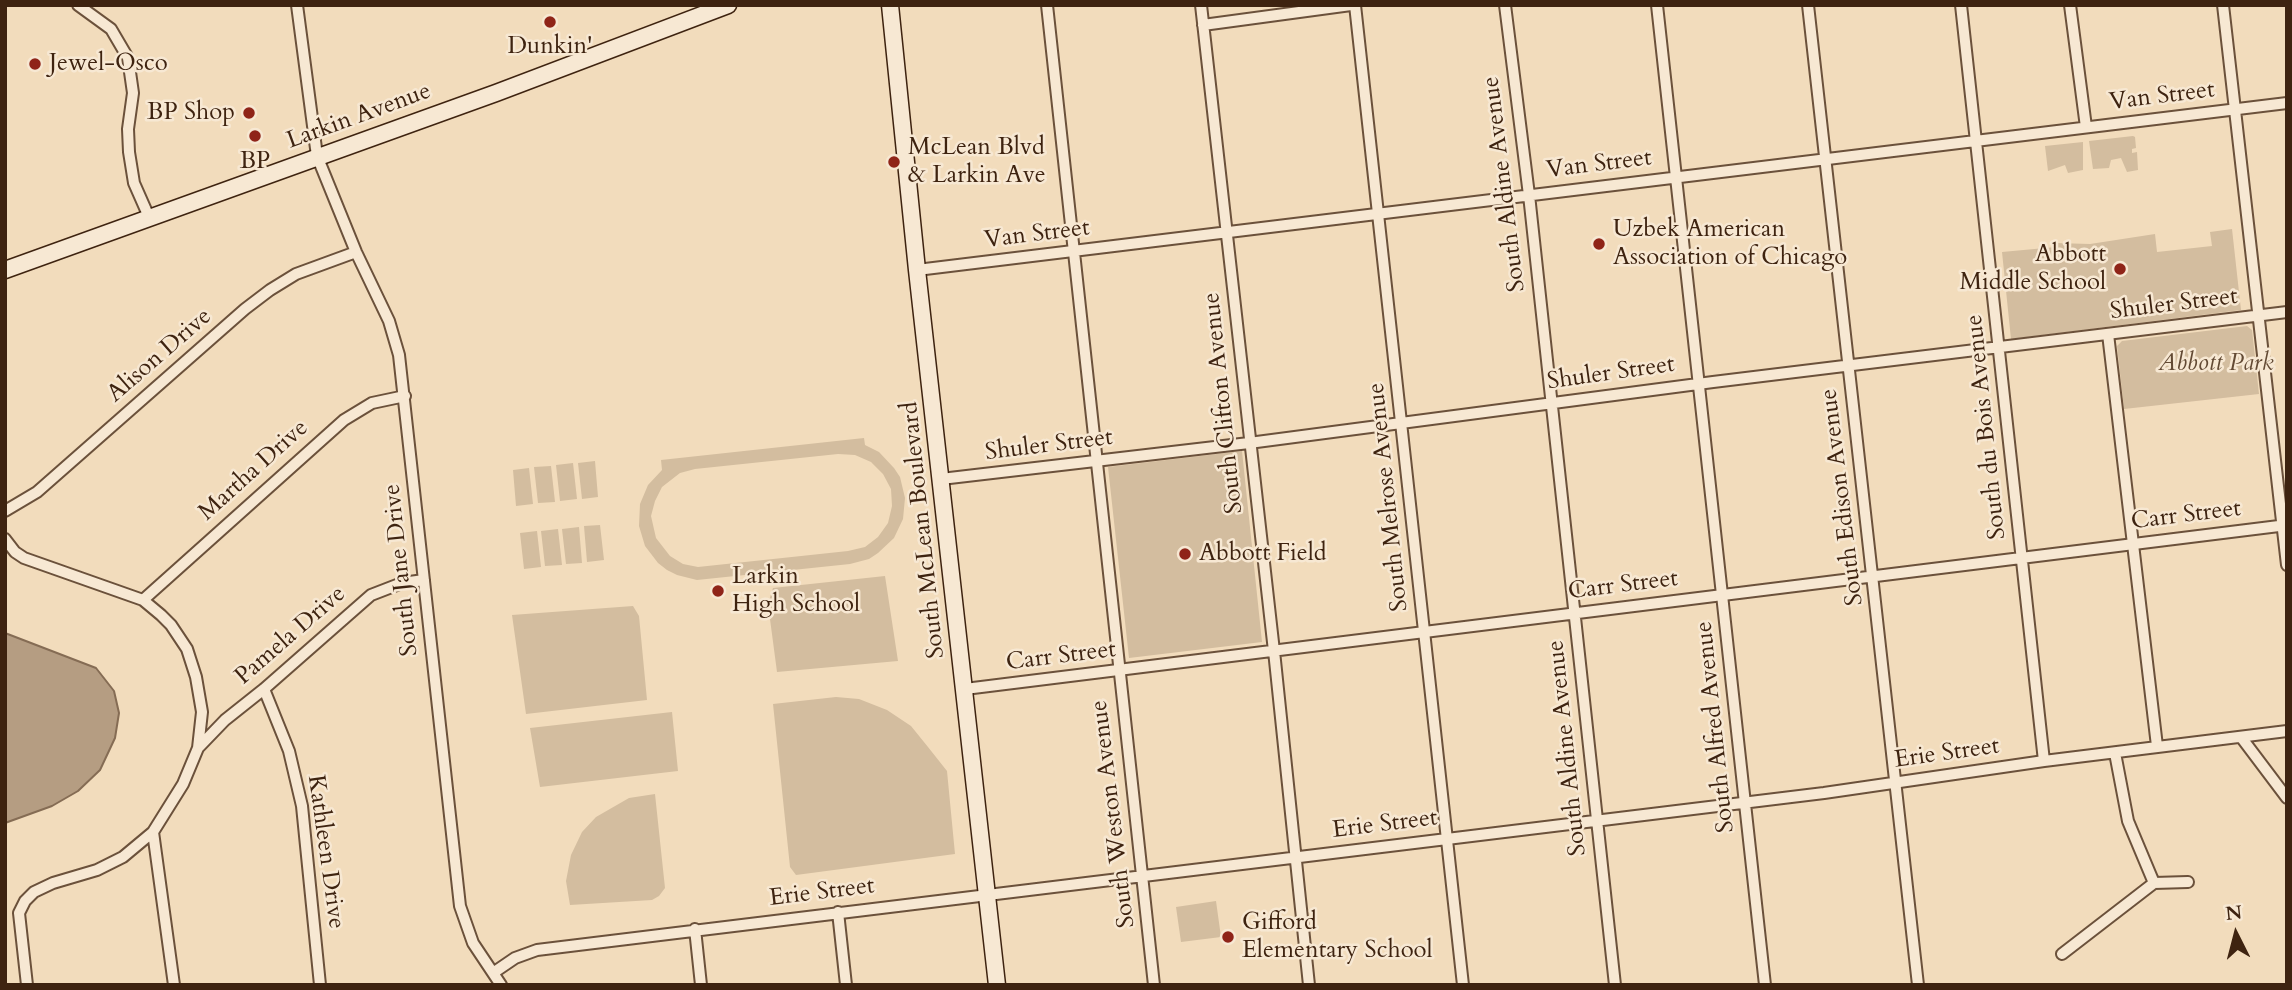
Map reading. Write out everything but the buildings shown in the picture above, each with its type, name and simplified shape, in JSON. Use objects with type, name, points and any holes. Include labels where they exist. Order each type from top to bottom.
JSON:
[{"type":"main road","name":"Larkin Avenue","points":[[5,270],[495,93],[728,5]]},
{"type":"main road","name":"South McLean Boulevard","points":[[890,5],[997,985]]},
{"type":"street","points":[[78,5],[111,29],[128,58],[133,93],[128,129],[129,152],[134,183],[149,218]]},
{"type":"street","name":"South Jane Drive","points":[[297,5],[317,156],[356,252],[389,321],[399,355],[460,906],[473,943],[501,985]]},
{"type":"street","name":"South Weston Avenue","points":[[1047,5],[1154,985]]},
{"type":"street","name":"South Clifton Avenue","points":[[1201,5],[1309,985]]},
{"type":"street","points":[[1203,25],[1353,5]]},
{"type":"street","name":"South Melrose Avenue","points":[[1353,5],[1379,214],[1463,985]]},
{"type":"street","name":"South Aldine Avenue","points":[[1505,5],[1529,195],[1615,985]]},
{"type":"street","name":"South Alfred Avenue","points":[[1657,5],[1765,985]]},
{"type":"street","name":"South Edison Avenue","points":[[1808,5],[1918,985]]},
{"type":"street","name":"South du Bois Avenue","points":[[1961,5],[2044,761]]},
{"type":"street","points":[[2070,5],[2086,127]]},
{"type":"street","points":[[2223,5],[2285,526],[2287,565]]},
{"type":"street","name":"Van Street","points":[[917,270],[2287,103]]},
{"type":"street","name":"Alison Drive","points":[[5,511],[37,492],[253,303],[296,274],[356,252]]},
{"type":"street","name":"Shuler Street","points":[[941,479],[2287,313]]},
{"type":"street","points":[[2108,334],[2157,746]]},
{"type":"street","name":"Martha Drive","points":[[143,600],[344,420],[372,403],[405,396]]},
{"type":"street","name":"Carr Street","points":[[965,689],[2285,526]]},
{"type":"street","points":[[5,539],[15,552],[24,558],[143,600],[171,625],[187,649],[202,712],[198,748],[183,785],[153,832],[123,857],[97,870],[52,883],[34,892],[25,901],[19,913],[26,985]]},
{"type":"street","name":"Pamela Drive","points":[[198,748],[225,720],[371,595],[402,583],[424,580]]},
{"type":"street","name":"Kathleen Drive","points":[[264,689],[289,751],[302,806],[320,985]]},
{"type":"street","name":"Erie Street","points":[[493,974],[515,958],[537,950],[1895,783],[2157,746],[2287,731]]},
{"type":"street","points":[[2241,737],[2287,798]]},
{"type":"street","points":[[2115,752],[2128,821],[2154,883]]},
{"type":"street","points":[[153,832],[174,985]]},
{"type":"street","points":[[2062,954],[2154,883],[2188,882]]},
{"type":"street","points":[[838,912],[846,985]]},
{"type":"street","points":[[695,929],[701,985]]},
{"type":"green space","points":[[2133,136],[2136,148],[2132,149],[2132,153],[2137,152],[2138,170],[2127,172],[2121,158],[2111,160],[2109,168],[2093,169],[2089,141]]},
{"type":"green space","points":[[2083,142],[2083,170],[2068,173],[2065,165],[2048,171],[2045,146]]},
{"type":"green space","points":[[2232,229],[2241,310],[2011,339],[2002,252],[2056,247],[2056,243],[2090,244],[2155,234],[2157,252],[2212,246],[2210,232]]},
{"type":"green space","name":"Abbott Park","points":[[2247,326],[2252,330],[2259,394],[2124,409],[2117,346],[2122,341]]},
{"type":"green space","points":[[864,438],[865,445],[879,452],[900,477],[905,498],[903,519],[894,538],[869,559],[850,564],[697,580],[677,575],[658,563],[645,546],[639,526],[640,504],[648,485],[662,470],[661,460]],"holes":[[[838,454],[855,455],[871,462],[883,474],[891,489],[892,506],[888,523],[878,537],[865,547],[698,567],[683,564],[670,556],[656,538],[651,516],[655,501],[662,487],[680,473],[695,469]]]},
{"type":"green space","name":"Abbott Field","points":[[1242,451],[1262,642],[1129,658],[1108,467]]},
{"type":"green space","points":[[595,461],[598,497],[582,499],[578,463]]},
{"type":"green space","points":[[573,463],[577,499],[560,501],[556,465]]},
{"type":"green space","points":[[551,466],[555,502],[538,503],[534,467]]},
{"type":"green space","points":[[529,468],[533,504],[516,506],[513,470]]},
{"type":"green space","points":[[600,525],[604,560],[587,562],[584,526]]},
{"type":"green space","points":[[579,527],[582,563],[566,564],[562,529]]},
{"type":"green space","points":[[558,529],[562,565],[545,566],[541,531]]},
{"type":"green space","points":[[537,531],[541,567],[524,569],[520,533]]},
{"type":"green space","points":[[885,576],[898,661],[777,672],[768,604],[773,588]]},
{"type":"green space","points":[[633,606],[639,616],[647,700],[526,714],[512,615]]},
{"type":"green space","points":[[836,697],[859,699],[887,710],[911,726],[947,771],[955,854],[796,875],[790,867],[773,704]]},
{"type":"green space","points":[[672,712],[678,771],[540,787],[530,728]]},
{"type":"green space","points":[[655,794],[665,888],[659,896],[652,900],[570,905],[566,881],[571,855],[582,832],[596,817],[629,798]]},
{"type":"green space","points":[[1216,901],[1221,937],[1181,942],[1176,907]]},
{"type":"shaded area","points":[[5,633],[96,668],[114,691],[119,713],[115,738],[100,770],[78,791],[52,806],[5,823]]},
{"type":"place","name":"Dunkin'","points":[[550,22]]},
{"type":"place","name":"Jewel-Osco","points":[[35,64]]},
{"type":"place","name":"BP Shop","points":[[249,113]]},
{"type":"place","name":"BP","points":[[255,136]]},
{"type":"place","name":"McLean Blvd & Larkin Ave","points":[[894,162]]},
{"type":"place","name":"Uzbek American Association of Chicago","points":[[1599,244]]},
{"type":"place","name":"Abbott Middle School","points":[[2120,269]]},
{"type":"place","name":"Abbott Field","points":[[1185,554]]},
{"type":"place","name":"Larkin High School","points":[[718,591]]},
{"type":"place","name":"Gifford Elementary School","points":[[1228,937]]}]
